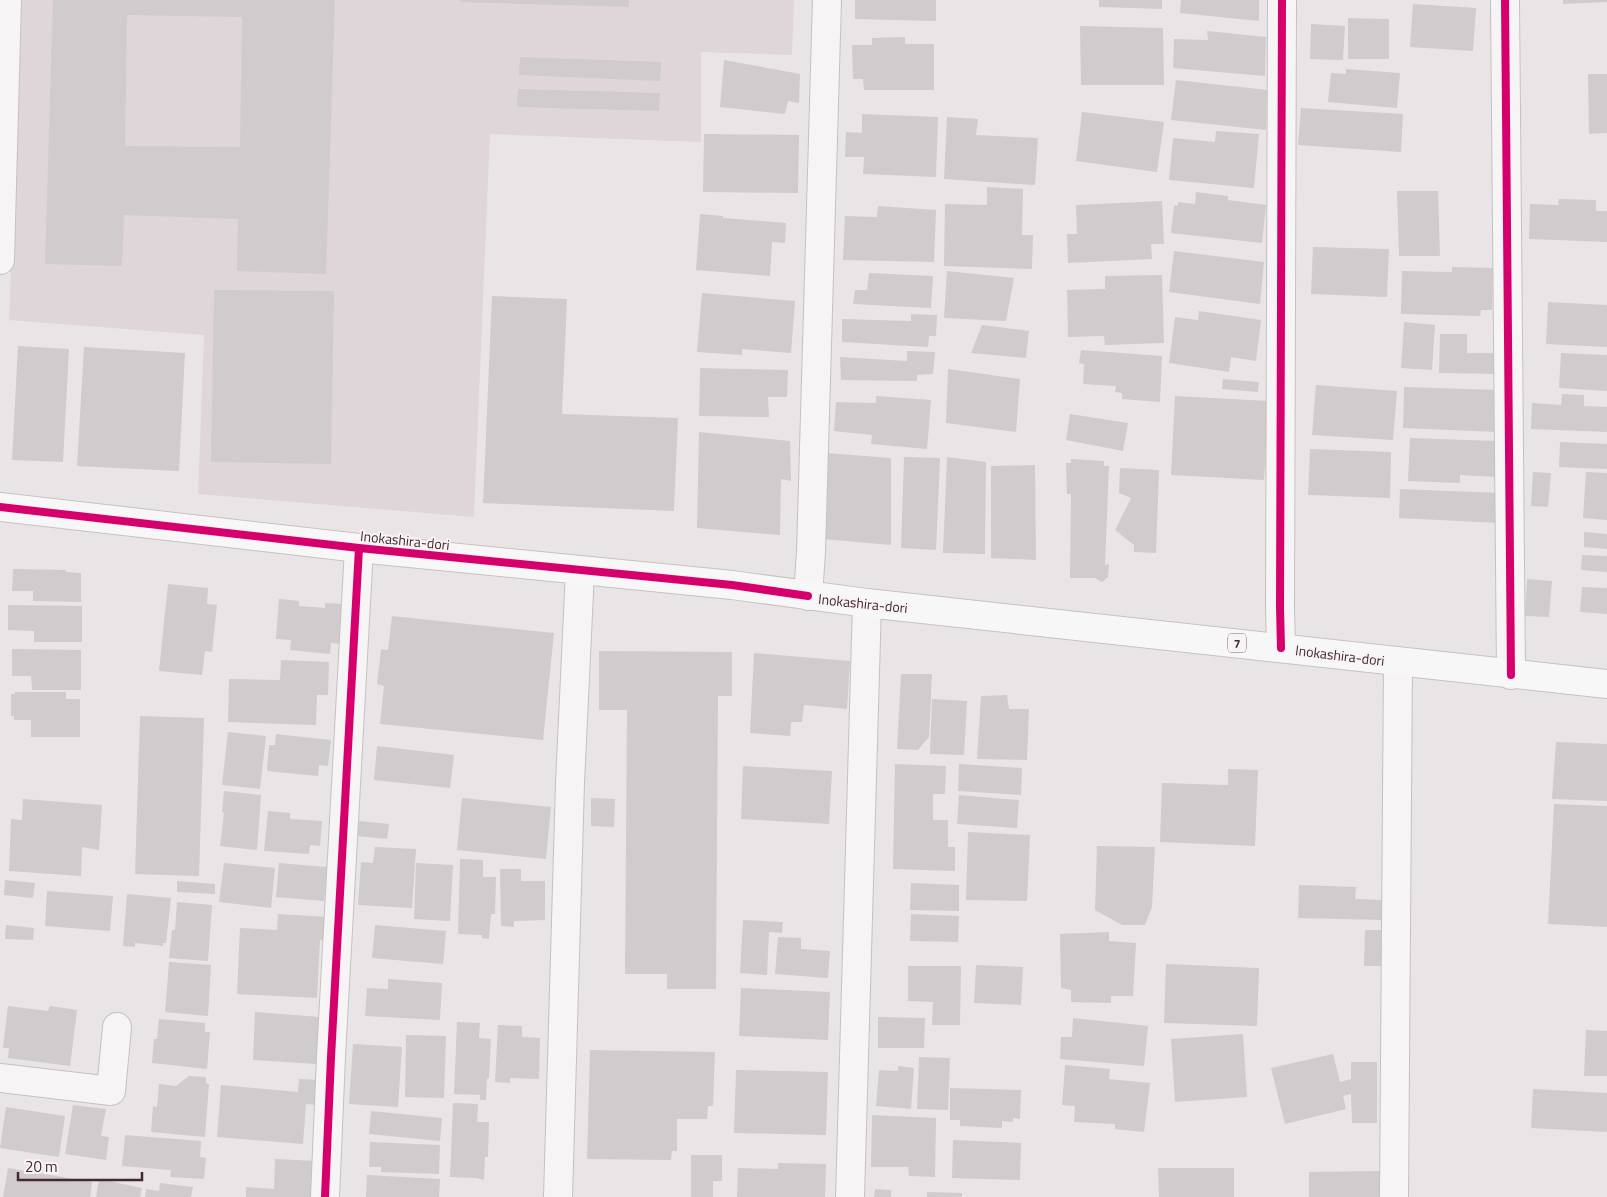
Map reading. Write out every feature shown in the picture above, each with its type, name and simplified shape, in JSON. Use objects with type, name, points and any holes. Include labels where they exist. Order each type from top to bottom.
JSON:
[{"type":"main road","name":"Inokashira-dori","points":[[0,507],[359,548],[732,585],[867,603],[1607,684]]},
{"type":"street","points":[[0,260],[7,0]]},
{"type":"street","points":[[808,596],[827,0]]},
{"type":"street","points":[[1282,0],[1280,577],[1282,648]]},
{"type":"street","points":[[1505,0],[1511,675]]},
{"type":"street","points":[[325,1197],[359,548]]},
{"type":"street","points":[[558,1197],[570,783],[580,571]]},
{"type":"street","points":[[850,1197],[867,603]]},
{"type":"street","points":[[1394,1197],[1398,662]]},
{"type":"street","points":[[0,1078],[111,1091],[117,1027]]},
{"type":"shaded area","points":[[22,0],[794,0],[792,55],[701,52],[701,142],[490,134],[474,517],[198,494],[204,335],[9,320]]},
{"type":"building","points":[[53,0],[335,0],[326,274],[237,271],[238,219],[124,215],[122,266],[45,264]],"holes":[[[127,15],[242,17],[240,147],[125,146]]]},
{"type":"building","points":[[460,0],[629,0],[629,7],[460,2]]},
{"type":"building","points":[[855,0],[936,0],[936,21],[855,19]]},
{"type":"building","points":[[1099,0],[1162,0],[1162,9],[1099,7]]},
{"type":"building","points":[[1181,0],[1259,0],[1259,21],[1180,13]]},
{"type":"building","points":[[1563,0],[1607,0],[1607,2],[1563,4]]},
{"type":"building","points":[[1413,4],[1476,8],[1473,51],[1410,47]]},
{"type":"building","points":[[1348,18],[1389,19],[1389,59],[1348,59]]},
{"type":"building","points":[[1311,24],[1345,26],[1343,60],[1310,59]]},
{"type":"building","points":[[1080,26],[1163,28],[1164,85],[1081,85]]},
{"type":"building","points":[[1207,31],[1266,37],[1265,76],[1173,68],[1174,39],[1208,40]]},
{"type":"building","points":[[905,37],[905,44],[934,44],[934,90],[864,90],[863,79],[853,79],[852,45],[872,45],[872,38]]},
{"type":"building","points":[[520,57],[661,62],[660,81],[519,75]]},
{"type":"building","points":[[724,60],[800,74],[799,103],[788,101],[785,114],[720,107]]},
{"type":"building","points":[[1346,69],[1400,73],[1397,108],[1328,102],[1331,73],[1346,74]]},
{"type":"building","points":[[1588,74],[1607,74],[1607,133],[1589,134]]},
{"type":"building","points":[[1176,80],[1267,90],[1266,130],[1171,120]]},
{"type":"building","points":[[518,89],[660,93],[659,111],[517,107]]},
{"type":"building","points":[[1301,108],[1403,114],[1401,152],[1298,145]]},
{"type":"building","points":[[1082,112],[1164,122],[1157,172],[1076,161]]},
{"type":"building","points":[[862,114],[938,117],[936,177],[863,174],[864,157],[845,157],[846,132],[862,133]]},
{"type":"building","points":[[947,117],[978,119],[976,135],[1038,138],[1035,185],[944,179]]},
{"type":"building","points":[[1216,131],[1259,134],[1254,188],[1169,180],[1173,138],[1215,142]]},
{"type":"building","points":[[704,134],[799,135],[798,193],[703,192]]},
{"type":"building","points":[[987,187],[1023,189],[1022,235],[1033,235],[1032,269],[944,266],[945,204],[987,205]]},
{"type":"building","points":[[1397,191],[1438,191],[1440,256],[1399,256]]},
{"type":"building","points":[[1196,192],[1228,196],[1228,200],[1266,205],[1262,243],[1171,233],[1174,205],[1178,206],[1178,202],[1195,204]]},
{"type":"building","points":[[1559,199],[1596,200],[1596,211],[1607,211],[1607,242],[1529,239],[1530,204],[1558,205]]},
{"type":"building","points":[[1162,201],[1164,244],[1151,244],[1152,259],[1068,263],[1067,234],[1077,234],[1076,205]]},
{"type":"building","points":[[878,206],[936,210],[934,262],[843,260],[845,216],[877,217]]},
{"type":"building","points":[[700,214],[723,216],[723,218],[786,223],[785,243],[772,242],[770,276],[696,270]]},
{"type":"building","points":[[1313,247],[1389,249],[1387,297],[1311,294]]},
{"type":"building","points":[[1174,251],[1264,262],[1260,304],[1169,292]]},
{"type":"building","points":[[1452,267],[1493,268],[1492,310],[1481,310],[1480,316],[1401,314],[1402,271],[1452,272]]},
{"type":"building","points":[[947,271],[1014,278],[1006,321],[944,318]]},
{"type":"building","points":[[869,273],[933,276],[931,308],[853,304],[855,290],[867,290]]},
{"type":"building","points":[[1162,275],[1164,343],[1105,345],[1104,336],[1068,337],[1067,290],[1105,289],[1105,276]]},
{"type":"building","points":[[214,290],[334,291],[331,464],[211,462]]},
{"type":"building","points":[[702,293],[795,301],[791,353],[742,349],[742,355],[697,352]]},
{"type":"building","points":[[492,296],[567,299],[562,414],[678,418],[674,511],[483,503]]},
{"type":"building","points":[[1548,302],[1607,305],[1607,347],[1546,344]]},
{"type":"building","points":[[1199,311],[1261,320],[1256,361],[1231,357],[1229,372],[1169,363],[1175,317],[1198,320]]},
{"type":"building","points":[[911,314],[937,315],[936,336],[929,336],[928,347],[842,342],[842,319],[911,321]]},
{"type":"building","points":[[1404,322],[1435,325],[1432,370],[1401,368]]},
{"type":"building","points":[[982,325],[1029,331],[1026,358],[971,353]]},
{"type":"building","points":[[1440,334],[1467,334],[1467,353],[1496,353],[1496,374],[1439,373]]},
{"type":"building","points":[[18,346],[69,349],[63,462],[12,460]]},
{"type":"building","points":[[84,347],[185,353],[179,471],[77,466]]},
{"type":"building","points":[[1081,350],[1162,356],[1160,402],[1122,399],[1122,393],[1115,392],[1116,386],[1083,384],[1084,364],[1079,363]]},
{"type":"building","points":[[907,351],[935,352],[933,374],[917,375],[917,381],[841,380],[840,357],[907,361]]},
{"type":"building","points":[[1561,353],[1607,355],[1607,391],[1559,388]]},
{"type":"building","points":[[700,368],[788,370],[787,397],[768,397],[769,417],[699,416]]},
{"type":"building","points":[[948,369],[1020,379],[1016,432],[946,423]]},
{"type":"building","points":[[1223,379],[1259,382],[1258,392],[1222,389]]},
{"type":"building","points":[[1316,385],[1397,391],[1393,440],[1312,435]]},
{"type":"building","points":[[1404,387],[1499,390],[1497,432],[1403,428]]},
{"type":"building","points":[[1562,394],[1584,395],[1584,406],[1607,407],[1607,432],[1531,429],[1532,403],[1561,405]]},
{"type":"building","points":[[876,396],[931,400],[927,449],[871,444],[872,435],[834,431],[836,402],[876,403]]},
{"type":"building","points":[[1175,396],[1269,401],[1264,480],[1171,475]]},
{"type":"building","points":[[1070,414],[1128,423],[1123,451],[1066,440]]},
{"type":"building","points":[[699,432],[790,441],[791,481],[781,479],[780,535],[697,528]]},
{"type":"building","points":[[1410,438],[1497,441],[1496,477],[1460,475],[1460,483],[1408,481]]},
{"type":"building","points":[[1560,442],[1607,444],[1607,469],[1559,467]]},
{"type":"building","points":[[1310,449],[1391,452],[1390,498],[1308,495]]},
{"type":"building","points":[[826,453],[891,458],[891,545],[823,539]]},
{"type":"building","points":[[904,457],[940,458],[936,550],[901,548]]},
{"type":"building","points":[[947,457],[986,462],[985,554],[943,553]]},
{"type":"building","points":[[1071,459],[1104,461],[1104,466],[1109,466],[1105,565],[1109,564],[1108,577],[1102,582],[1095,578],[1070,578],[1071,494],[1067,494],[1066,463],[1071,463]]},
{"type":"building","points":[[1035,465],[1036,560],[991,558],[991,466]]},
{"type":"building","points":[[1120,468],[1159,470],[1156,553],[1134,552],[1134,545],[1115,530],[1131,498],[1119,493]]},
{"type":"building","points":[[1533,472],[1551,473],[1548,507],[1531,506]]},
{"type":"building","points":[[1586,472],[1607,473],[1607,520],[1583,518]]},
{"type":"building","points":[[1400,489],[1500,493],[1499,523],[1399,518]]},
{"type":"building","points":[[1584,532],[1607,534],[1607,549],[1584,547]]},
{"type":"building","points":[[1582,555],[1607,556],[1607,572],[1581,570]]},
{"type":"building","points":[[13,569],[66,570],[66,572],[81,573],[81,602],[33,601],[33,591],[12,591]]},
{"type":"building","points":[[1527,579],[1552,581],[1549,617],[1525,616]]},
{"type":"building","points":[[168,584],[208,588],[207,604],[217,605],[212,652],[205,651],[202,675],[159,671]]},
{"type":"building","points":[[1582,587],[1607,588],[1607,614],[1580,612]]},
{"type":"building","points":[[279,599],[299,601],[299,606],[325,608],[325,603],[344,604],[341,644],[331,643],[330,654],[290,650],[291,640],[276,639]]},
{"type":"building","points":[[8,605],[82,606],[82,642],[34,642],[34,631],[8,630]]},
{"type":"building","points":[[392,616],[554,633],[543,740],[380,724],[384,686],[377,684],[381,649],[388,650]]},
{"type":"building","points":[[12,649],[81,650],[81,690],[32,690],[31,676],[12,676]]},
{"type":"building","points":[[599,651],[732,652],[732,696],[718,696],[716,989],[667,989],[667,974],[625,974],[627,710],[599,710]]},
{"type":"building","points":[[754,653],[850,661],[847,709],[804,705],[802,722],[791,722],[790,736],[750,733]]},
{"type":"building","points":[[281,660],[329,662],[328,695],[317,695],[316,725],[228,722],[229,679],[280,680]]},
{"type":"building","points":[[901,674],[932,674],[929,737],[918,750],[897,749]]},
{"type":"building","points":[[15,692],[66,692],[66,699],[80,699],[80,737],[31,737],[31,720],[14,720],[14,716],[11,716],[11,694],[15,694]]},
{"type":"building","points":[[1007,695],[1009,709],[1029,709],[1027,760],[977,759],[981,696]]},
{"type":"building","points":[[932,699],[967,701],[964,755],[930,754]]},
{"type":"building","points":[[140,716],[204,718],[199,876],[135,874]]},
{"type":"building","points":[[228,732],[266,736],[260,789],[222,785]]},
{"type":"building","points":[[276,734],[331,740],[328,766],[319,765],[318,776],[267,771],[269,745],[275,745]]},
{"type":"building","points":[[1556,742],[1607,744],[1607,801],[1552,799]]},
{"type":"building","points":[[377,746],[454,755],[450,788],[374,780]]},
{"type":"building","points":[[895,764],[946,766],[945,794],[933,794],[933,820],[948,820],[948,847],[955,847],[955,871],[893,869]]},
{"type":"building","points":[[959,764],[1022,768],[1021,795],[958,791]]},
{"type":"building","points":[[743,766],[832,771],[829,824],[741,819]]},
{"type":"building","points":[[1228,769],[1258,770],[1255,846],[1160,842],[1162,783],[1228,785]]},
{"type":"building","points":[[224,791],[261,795],[257,850],[220,846],[224,813],[222,812]]},
{"type":"building","points":[[959,795],[1019,800],[1017,828],[957,824]]},
{"type":"building","points":[[462,798],[551,807],[546,859],[457,850]]},
{"type":"building","points":[[591,798],[615,799],[614,827],[591,826]]},
{"type":"building","points":[[23,799],[102,805],[99,850],[82,847],[81,876],[9,871],[11,819],[22,820]]},
{"type":"building","points":[[1554,804],[1607,806],[1607,927],[1548,924]]},
{"type":"building","points":[[268,811],[290,813],[290,819],[322,821],[320,846],[310,845],[309,854],[264,851]]},
{"type":"building","points":[[359,821],[389,824],[387,839],[357,836]]},
{"type":"building","points":[[968,832],[1030,835],[1027,901],[966,900]]},
{"type":"building","points":[[1097,846],[1155,847],[1152,907],[1145,925],[1122,925],[1095,910]]},
{"type":"building","points":[[375,847],[416,849],[412,908],[358,905],[361,862],[373,863]]},
{"type":"building","points":[[460,859],[483,860],[483,877],[496,877],[495,914],[491,914],[489,939],[482,938],[482,935],[458,934]]},
{"type":"building","points":[[224,863],[275,868],[271,908],[219,902]]},
{"type":"building","points":[[279,863],[327,867],[324,901],[276,897]]},
{"type":"building","points":[[416,863],[453,865],[450,921],[414,919]]},
{"type":"building","points":[[500,869],[521,869],[521,881],[545,881],[545,920],[514,921],[514,927],[501,926]]},
{"type":"building","points":[[5,880],[35,883],[33,898],[4,895]]},
{"type":"building","points":[[177,881],[215,884],[215,894],[177,892]]},
{"type":"building","points":[[911,883],[959,885],[959,911],[910,910]]},
{"type":"building","points":[[1299,885],[1356,887],[1355,899],[1383,900],[1383,920],[1298,918]]},
{"type":"building","points":[[47,891],[113,896],[110,931],[45,926]]},
{"type":"building","points":[[127,894],[171,898],[166,943],[163,943],[163,946],[135,943],[135,947],[123,946]]},
{"type":"building","points":[[177,902],[212,905],[208,961],[169,958],[172,930],[175,930]]},
{"type":"building","points":[[278,914],[328,917],[327,940],[320,940],[317,998],[237,994],[240,928],[277,930]]},
{"type":"building","points":[[911,914],[959,916],[958,942],[910,941]]},
{"type":"building","points":[[743,920],[783,922],[782,933],[769,932],[767,975],[740,973]]},
{"type":"building","points":[[6,925],[34,928],[33,940],[5,939]]},
{"type":"building","points":[[375,925],[446,931],[443,964],[372,958]]},
{"type":"building","points":[[1365,930],[1391,930],[1390,966],[1364,966]]},
{"type":"building","points":[[1109,932],[1109,941],[1136,943],[1133,996],[1111,996],[1111,1003],[1071,1002],[1071,990],[1061,988],[1060,934]]},
{"type":"building","points":[[778,937],[801,938],[801,949],[830,951],[828,978],[775,974]]},
{"type":"building","points":[[169,962],[211,965],[208,1016],[165,1012]]},
{"type":"building","points":[[1166,964],[1259,968],[1257,1026],[1164,1023]]},
{"type":"building","points":[[976,965],[1023,967],[1021,1005],[974,1003]]},
{"type":"building","points":[[908,966],[961,966],[960,1025],[932,1025],[933,1002],[908,1001]]},
{"type":"building","points":[[388,979],[442,983],[440,1020],[365,1016],[367,988],[388,989]]},
{"type":"building","points":[[741,988],[830,992],[828,1040],[739,1036]]},
{"type":"building","points":[[8,1006],[48,1011],[50,1006],[77,1010],[70,1066],[8,1058],[9,1048],[3,1048]]},
{"type":"building","points":[[255,1012],[320,1017],[317,1064],[253,1060]]},
{"type":"building","points":[[878,1017],[925,1018],[924,1048],[878,1048]]},
{"type":"building","points":[[1073,1018],[1148,1026],[1144,1066],[1060,1059],[1061,1037],[1072,1037]]},
{"type":"building","points":[[159,1019],[205,1023],[205,1032],[210,1032],[207,1069],[152,1063],[154,1039],[157,1039]]},
{"type":"building","points":[[457,1022],[480,1023],[479,1038],[491,1039],[486,1100],[480,1100],[480,1095],[454,1094]]},
{"type":"building","points":[[498,1025],[522,1026],[522,1037],[540,1038],[539,1079],[510,1078],[510,1083],[495,1082]]},
{"type":"building","points":[[1586,1030],[1607,1031],[1607,1076],[1584,1076]]},
{"type":"building","points":[[1243,1034],[1247,1097],[1175,1102],[1171,1039]]},
{"type":"building","points":[[406,1035],[446,1036],[444,1098],[405,1097]]},
{"type":"building","points":[[353,1044],[402,1047],[398,1107],[349,1104]]},
{"type":"building","points":[[590,1050],[715,1052],[713,1106],[708,1106],[707,1119],[677,1119],[677,1151],[672,1151],[671,1160],[587,1159]]},
{"type":"building","points":[[1333,1054],[1340,1082],[1351,1079],[1351,1062],[1377,1062],[1377,1123],[1352,1123],[1351,1094],[1343,1096],[1346,1109],[1285,1124],[1271,1068]]},
{"type":"building","points":[[919,1057],[950,1058],[948,1110],[917,1109]]},
{"type":"building","points":[[1065,1065],[1110,1069],[1109,1079],[1150,1083],[1144,1132],[1115,1129],[1115,1124],[1074,1122],[1075,1106],[1062,1105]]},
{"type":"building","points":[[898,1066],[914,1068],[911,1109],[876,1106],[879,1070],[898,1071]]},
{"type":"building","points":[[736,1070],[828,1072],[826,1135],[734,1133]]},
{"type":"building","points":[[189,1076],[206,1077],[206,1083],[209,1084],[205,1137],[151,1132],[153,1106],[157,1107],[159,1084],[176,1086]]},
{"type":"building","points":[[299,1079],[320,1080],[318,1105],[306,1104],[303,1144],[217,1137],[221,1085],[298,1092]]},
{"type":"building","points":[[950,1088],[1021,1090],[1020,1119],[1013,1118],[1013,1122],[1002,1121],[1002,1128],[960,1126],[960,1120],[950,1120]]},
{"type":"building","points":[[1533,1089],[1607,1093],[1607,1132],[1531,1128]]},
{"type":"building","points":[[453,1103],[478,1104],[477,1122],[489,1122],[488,1157],[485,1157],[484,1180],[450,1177]]},
{"type":"building","points":[[73,1105],[106,1109],[101,1136],[109,1137],[106,1160],[65,1154]]},
{"type":"building","points":[[6,1107],[65,1116],[59,1157],[0,1148]]},
{"type":"building","points":[[371,1111],[442,1118],[440,1141],[369,1134]]},
{"type":"building","points":[[872,1115],[936,1118],[935,1177],[909,1176],[908,1167],[871,1167]]},
{"type":"building","points":[[125,1135],[201,1141],[200,1157],[206,1158],[204,1179],[170,1177],[171,1170],[122,1166]]},
{"type":"building","points":[[953,1140],[1021,1143],[1020,1180],[952,1178]]},
{"type":"building","points":[[370,1142],[440,1145],[439,1174],[381,1172],[381,1167],[369,1167]]},
{"type":"building","points":[[691,1155],[722,1155],[722,1181],[713,1181],[713,1197],[691,1197]]},
{"type":"building","points":[[275,1159],[316,1161],[314,1197],[246,1197],[246,1187],[274,1189]]},
{"type":"building","points":[[778,1163],[826,1164],[825,1197],[737,1197],[738,1168],[778,1169]]},
{"type":"building","points":[[8,1168],[92,1182],[90,1197],[3,1197]]},
{"type":"building","points":[[1158,1168],[1234,1168],[1234,1197],[1159,1197]]},
{"type":"building","points":[[1381,1171],[1381,1197],[1309,1197],[1309,1172]]},
{"type":"building","points":[[367,1175],[440,1179],[439,1197],[366,1197]]},
{"type":"building","points":[[99,1179],[142,1188],[140,1197],[96,1197]]},
{"type":"building","points":[[160,1183],[193,1187],[191,1197],[145,1197],[146,1189],[159,1191]]},
{"type":"building","points":[[875,1189],[891,1190],[891,1197],[874,1197]]},
{"type":"building","points":[[927,1192],[962,1193],[962,1197],[927,1197]]},
{"type":"cycle path","points":[[1281,648],[1282,0]]},
{"type":"cycle path","points":[[1505,0],[1511,675]]},
{"type":"cycle path","points":[[0,507],[359,548],[732,585],[808,596]]},
{"type":"cycle path","points":[[325,1197],[359,548]]}]
